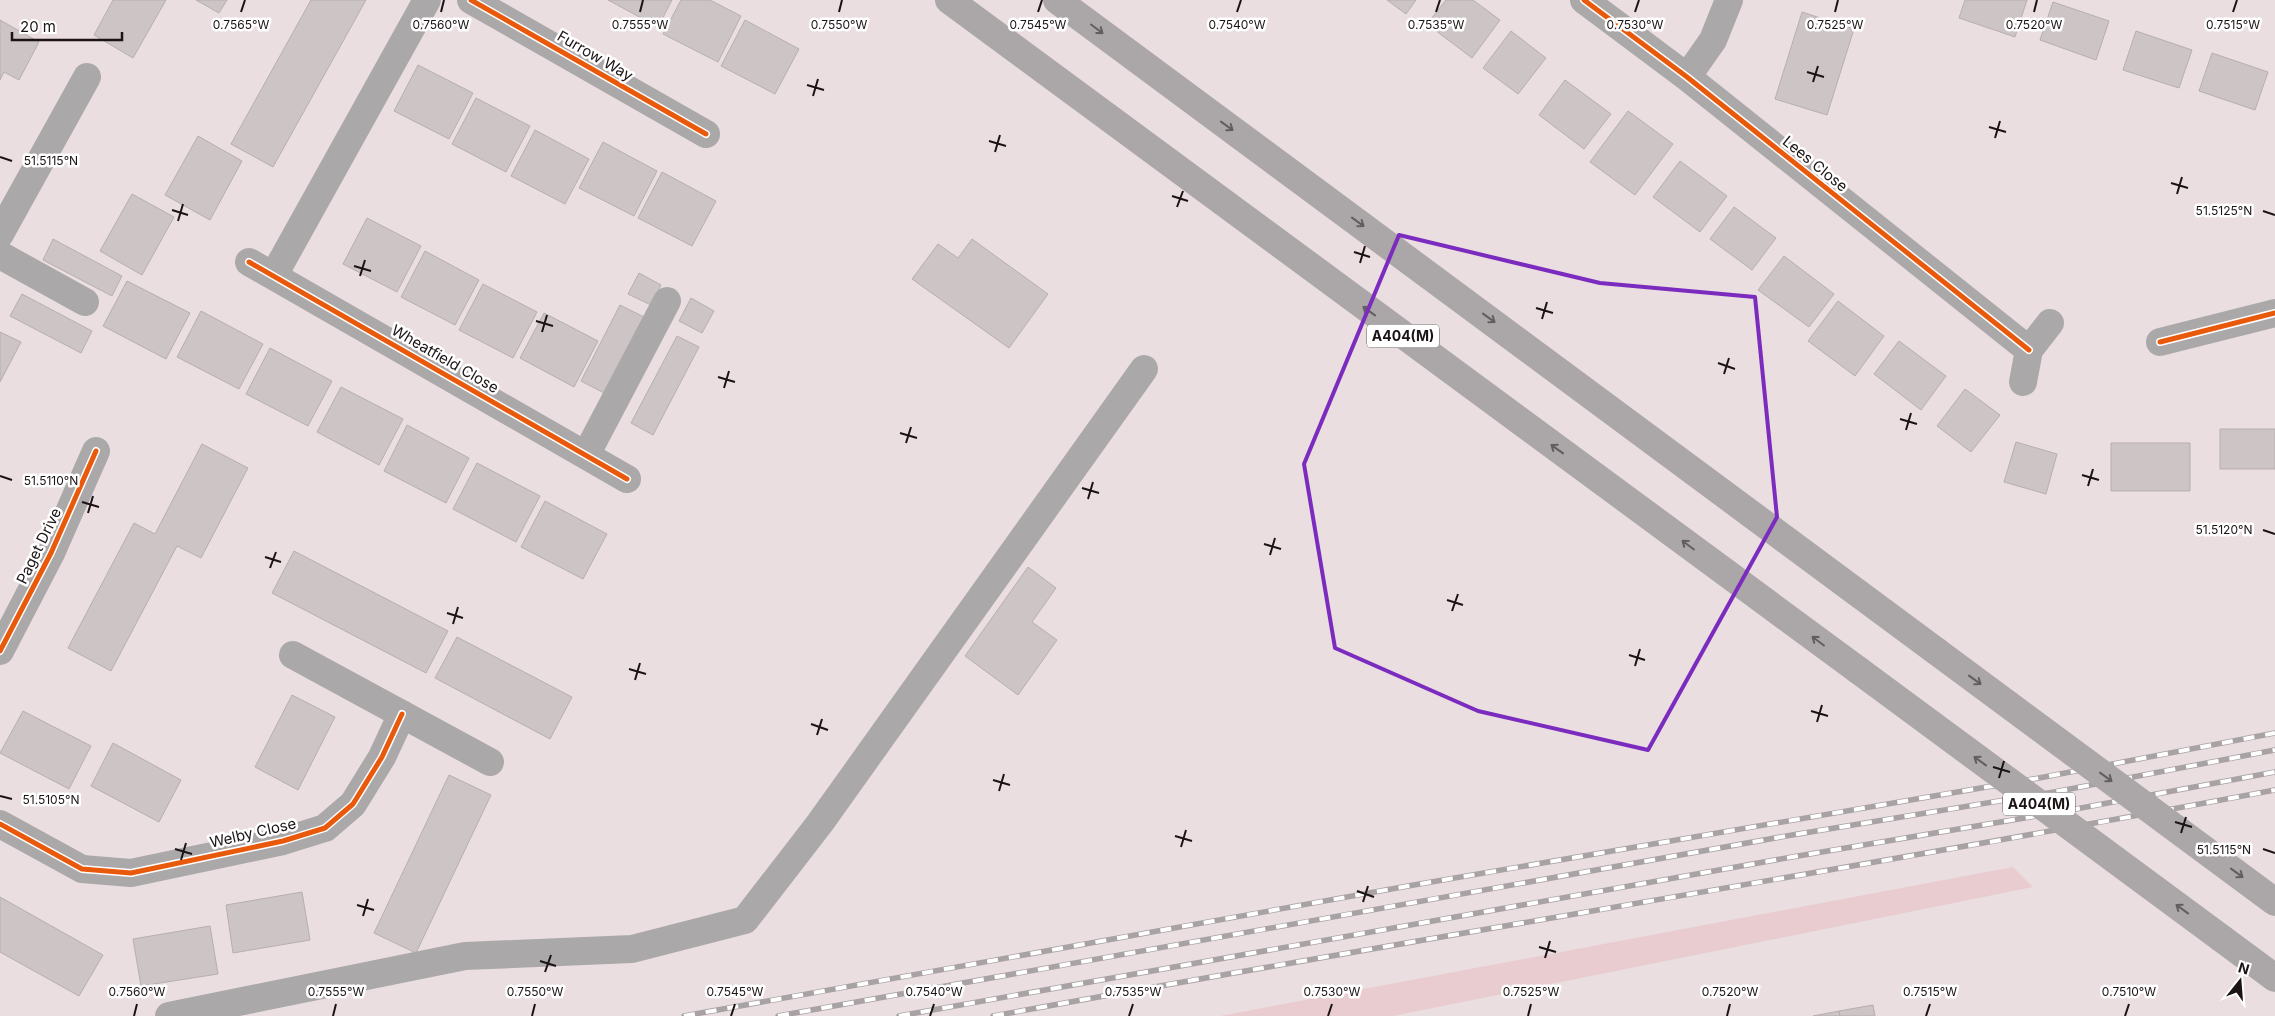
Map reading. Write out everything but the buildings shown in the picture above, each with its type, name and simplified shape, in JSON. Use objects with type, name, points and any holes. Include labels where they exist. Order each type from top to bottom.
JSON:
[{"type":"highway","name":"A404(M)","points":[[949,0],[2275,978]]},
{"type":"highway","points":[[1057,0],[2275,902]]},
{"type":"street","points":[[274,275],[428,0]]},
{"type":"street","name":"Furrow Way","points":[[471,0],[706,134]]},
{"type":"street","name":"Lees Close","points":[[1584,0],[1687,78],[2029,350]]},
{"type":"street","points":[[1687,78],[1713,40],[1729,0]]},
{"type":"street","points":[[0,234],[87,77]]},
{"type":"street","points":[[0,255],[85,302]]},
{"type":"street","name":"Wheatfield Close","points":[[249,262],[627,479]]},
{"type":"street","points":[[586,455],[668,301]]},
{"type":"street","points":[[2160,342],[2275,313]]},
{"type":"street","points":[[2023,382],[2029,350],[2050,323]]},
{"type":"street","points":[[169,1016],[465,956],[632,949],[745,920],[820,824],[1144,369]]},
{"type":"street","name":"Paget Drive","points":[[0,650],[51,553],[96,451]]},
{"type":"street","points":[[293,655],[490,762]]},
{"type":"street","name":"Welby Close","points":[[0,824],[82,869],[131,873],[283,841],[325,828],[352,804],[382,757],[402,714]]},
{"type":"highlighted area","points":[[1399,235],[1600,283],[1755,297],[1777,517],[1648,750],[1478,711],[1335,648],[1304,464]]},
{"type":"shaded area","points":[[2013,867],[2033,887],[1393,1016],[1220,1016]]},
{"type":"railway","points":[[684,1016],[1408,886],[2039,778],[2275,733]]},
{"type":"railway","points":[[778,1016],[1792,835],[2054,792],[2275,750]]},
{"type":"railway","points":[[899,1016],[1792,857],[2054,813],[2275,772]]},
{"type":"railway","points":[[993,1016],[1955,848],[2275,790]]},
{"type":"cycle path","points":[[471,0],[706,134]]},
{"type":"cycle path","points":[[1584,0],[1687,77],[2029,350]]},
{"type":"cycle path","points":[[249,262],[627,479]]},
{"type":"cycle path","points":[[2160,342],[2275,313]]},
{"type":"cycle path","points":[[0,651],[51,553],[96,451]]},
{"type":"cycle path","points":[[0,824],[82,869],[131,873],[283,841],[325,828],[353,804],[382,757],[402,714]]}]
